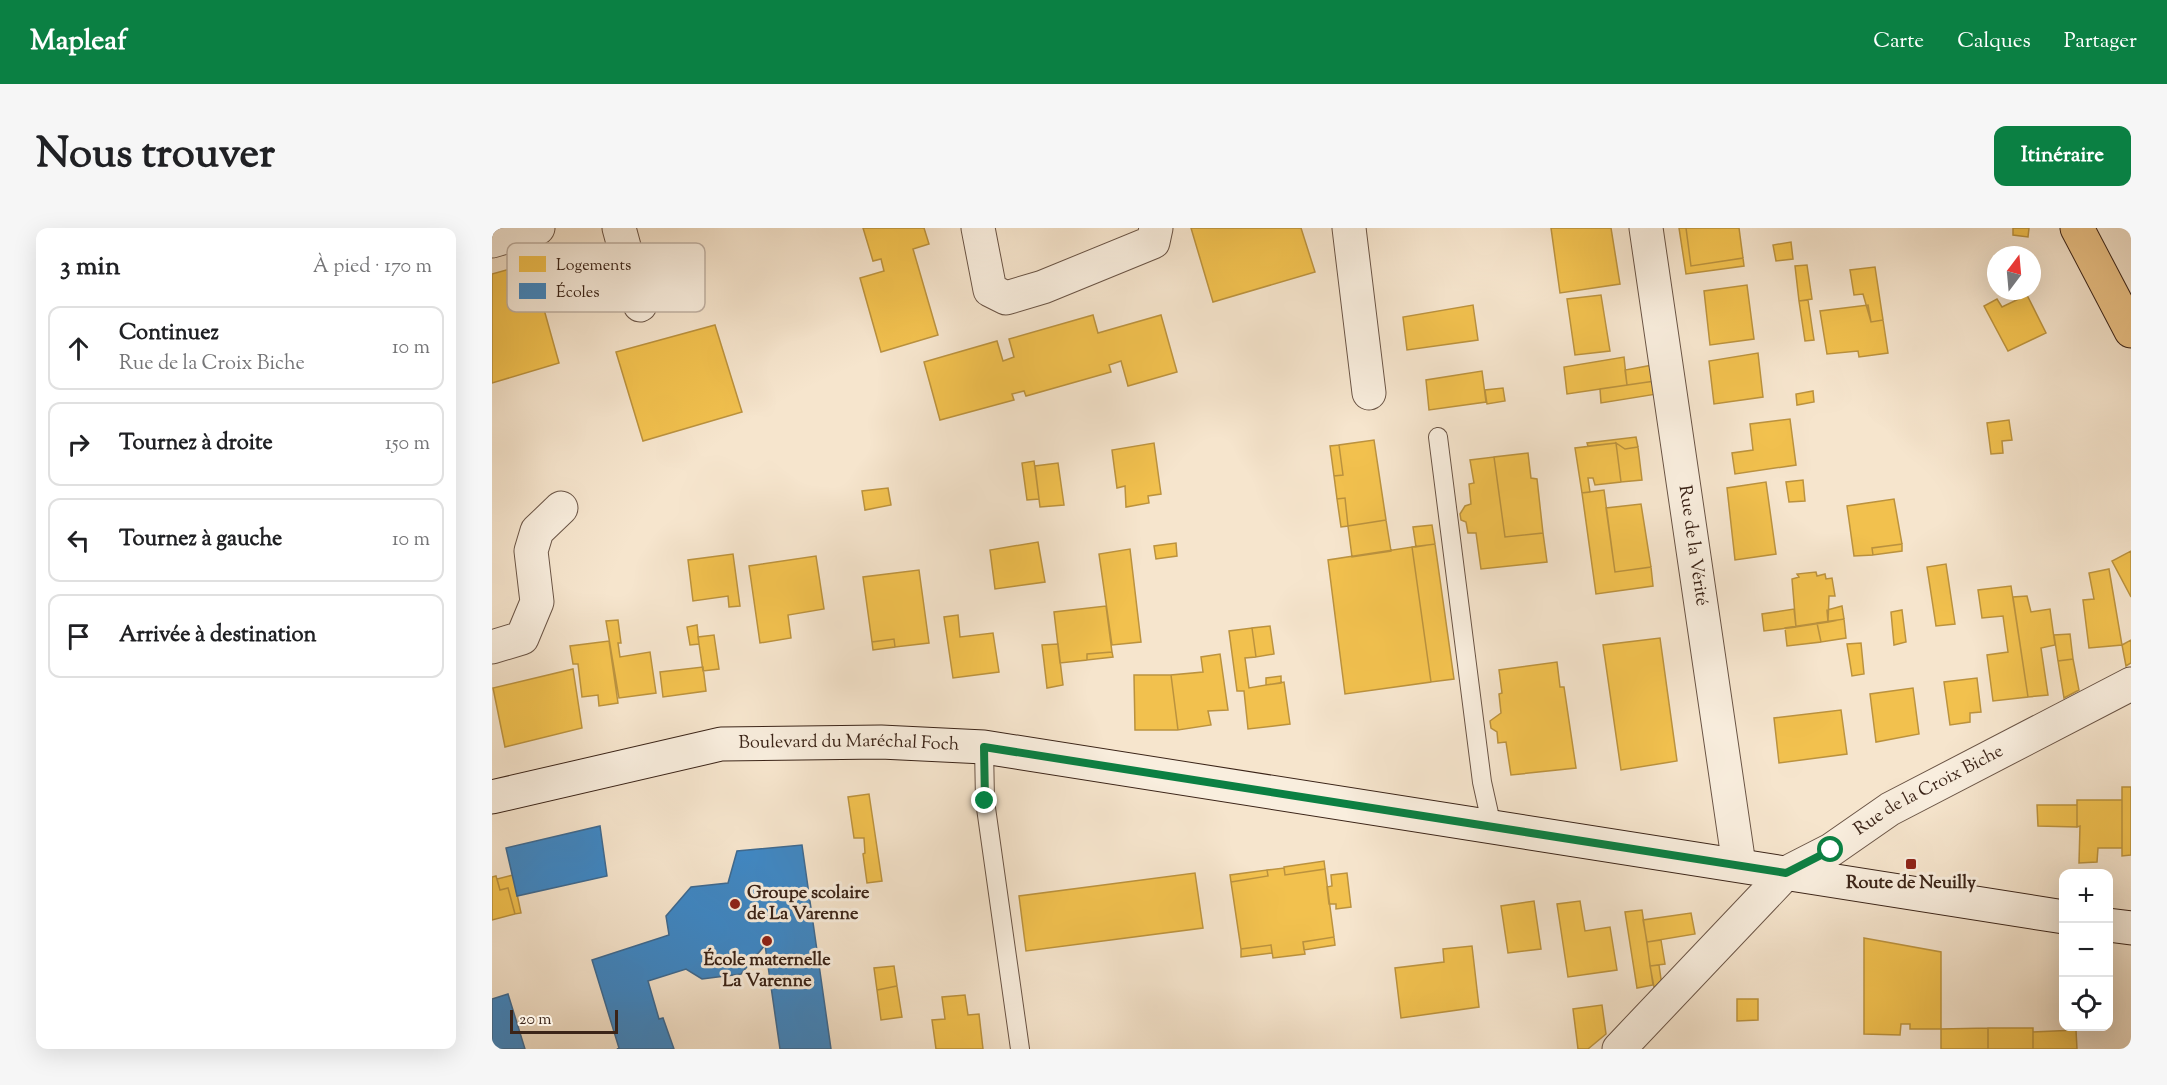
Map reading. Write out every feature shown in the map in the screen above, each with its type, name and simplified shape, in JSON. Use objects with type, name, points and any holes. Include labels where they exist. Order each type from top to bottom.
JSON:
[{"type":"main road","points":[[2077,228],[2131,331]]},
{"type":"street","points":[[492,241],[538,228]]},
{"type":"street","points":[[619,228],[623,243]]},
{"type":"street","points":[[978,228],[990,290],[1006,298],[1042,287],[1153,242],[1156,228]]},
{"type":"street","points":[[1349,228],[1369,393]]},
{"type":"street","name":"Rue de la Vérité","points":[[1646,228],[1739,865]]},
{"type":"street","points":[[492,647],[522,638],[537,602],[531,551],[537,531],[561,508]]},
{"type":"street","name":"Rue de la Croix Biche","points":[[1619,1049],[1786,873],[1831,850],[1890,809],[2131,684]]},
{"type":"street","name":"Boulevard du Maréchal Foch","points":[[492,796],[721,744],[881,742],[984,747],[2059,916]]},
{"type":"street","points":[[2113,926],[2131,928]]},
{"type":"lane","points":[[1438,437],[1482,782],[1492,827]]},
{"type":"lane","points":[[984,747],[985,801],[1020,1049]]},
{"type":"building: Logements","points":[[863,228],[924,228],[929,244],[913,249],[938,335],[881,352],[860,278],[884,271],[881,259],[873,261]]},
{"type":"building: Logements","points":[[1191,228],[1301,228],[1315,272],[1213,302]]},
{"type":"building: Logements","points":[[1551,228],[1611,228],[1620,284],[1560,293]]},
{"type":"building: Logements","points":[[1679,228],[1686,228],[1691,266],[1743,258],[1744,266],[1686,274]]},
{"type":"building: Logements","points":[[1686,228],[1739,228],[1743,258],[1691,266]]},
{"type":"building: Logements","points":[[2013,228],[2029,228],[2028,237],[2013,235]]},
{"type":"building: Logements","points":[[1791,242],[1793,259],[1776,261],[1773,245]]},
{"type":"building: Logements","points":[[1807,265],[1812,299],[1799,301],[1795,266]]},
{"type":"building: Logements","points":[[1875,267],[1883,320],[1871,322],[1863,294],[1854,295],[1850,270]]},
{"type":"building: Logements","points":[[507,270],[507,312],[545,312],[559,363],[492,383],[492,274]]},
{"type":"building: Logements","points":[[1747,285],[1754,339],[1710,345],[1704,291]]},
{"type":"building: Logements","points":[[1601,295],[1610,351],[1575,355],[1567,299]]},
{"type":"building: Logements","points":[[1808,300],[1814,340],[1805,341],[1799,301]]},
{"type":"building: Logements","points":[[1998,300],[2002,307],[2017,300],[2030,300],[2046,333],[2008,351],[1984,306]]},
{"type":"building: Logements","points":[[1473,305],[1478,340],[1407,350],[1403,317]]},
{"type":"building: Logements","points":[[1868,305],[1871,322],[1883,320],[1888,353],[1859,357],[1858,351],[1827,354],[1820,311]]},
{"type":"building: Logements","points":[[1093,315],[1098,333],[1161,315],[1177,372],[1128,386],[1121,361],[1109,365],[1111,372],[1026,396],[1024,391],[1012,394],[1014,400],[940,420],[924,362],[997,341],[1003,361],[1014,357],[1009,339]]},
{"type":"building: Logements","points":[[715,325],[742,412],[643,441],[616,352]]},
{"type":"building: Logements","points":[[1758,353],[1763,397],[1714,404],[1709,361]]},
{"type":"building: Logements","points":[[1624,357],[1627,385],[1567,394],[1564,367]]},
{"type":"building: Logements","points":[[1653,365],[1655,381],[1627,385],[1625,370]]},
{"type":"building: Logements","points":[[1482,371],[1486,402],[1429,410],[1426,380]]},
{"type":"building: Logements","points":[[1655,381],[1657,394],[1601,403],[1600,389]]},
{"type":"building: Logements","points":[[1503,388],[1505,401],[1487,404],[1485,390]]},
{"type":"building: Logements","points":[[1813,391],[1814,402],[1797,405],[1796,394]]},
{"type":"building: Logements","points":[[1790,419],[1796,465],[1735,474],[1732,453],[1753,450],[1750,424]]},
{"type":"building: Logements","points":[[2009,420],[2012,440],[2002,441],[2003,453],[1991,454],[1987,423]]},
{"type":"building: Logements","points":[[1636,437],[1638,447],[1625,449],[1616,443],[1588,446],[1587,443]]},
{"type":"building: Logements","points":[[1374,440],[1386,520],[1348,526],[1345,498],[1337,499],[1334,476],[1343,475],[1339,445]]},
{"type":"building: Logements","points":[[1154,443],[1161,494],[1148,496],[1149,503],[1126,507],[1125,486],[1117,488],[1112,450]]},
{"type":"building: Logements","points":[[1616,443],[1621,482],[1595,485],[1593,478],[1588,478],[1590,492],[1582,493],[1575,448]]},
{"type":"building: Logements","points":[[1616,443],[1625,449],[1638,447],[1642,480],[1621,482]]},
{"type":"building: Logements","points":[[1339,445],[1343,475],[1334,476],[1330,446]]},
{"type":"building: Logements","points":[[1528,453],[1531,478],[1537,479],[1543,533],[1505,537],[1494,457]]},
{"type":"building: Logements","points":[[1494,457],[1505,537],[1543,533],[1547,562],[1481,569],[1476,533],[1468,533],[1466,522],[1461,520],[1460,514],[1465,506],[1471,504],[1469,484],[1474,483],[1470,460]]},
{"type":"building: Logements","points":[[1034,461],[1039,499],[1027,500],[1022,463]]},
{"type":"building: Logements","points":[[1058,463],[1064,505],[1040,507],[1035,466]]},
{"type":"building: Logements","points":[[1803,480],[1805,501],[1789,502],[1786,482]]},
{"type":"building: Logements","points":[[1766,482],[1776,554],[1735,560],[1727,488]]},
{"type":"building: Logements","points":[[888,488],[891,505],[865,510],[862,491]]},
{"type":"building: Logements","points":[[1604,490],[1615,572],[1651,567],[1653,586],[1596,594],[1582,493]]},
{"type":"building: Logements","points":[[1345,498],[1348,526],[1341,527],[1337,499]]},
{"type":"building: Logements","points":[[1894,499],[1902,544],[1872,548],[1873,555],[1854,556],[1847,506]]},
{"type":"building: Logements","points":[[1641,504],[1651,567],[1615,572],[1606,508]]},
{"type":"building: Logements","points":[[1386,520],[1391,551],[1352,557],[1348,526]]},
{"type":"building: Logements","points":[[1432,525],[1435,544],[1416,547],[1413,527]]},
{"type":"building: Logements","points":[[1038,542],[1045,582],[995,589],[990,550]]},
{"type":"building: Logements","points":[[1176,543],[1177,556],[1156,559],[1154,546]]},
{"type":"building: Logements","points":[[1435,544],[1454,679],[1431,682],[1412,547]]},
{"type":"building: Logements","points":[[1902,544],[1902,551],[1873,555],[1872,548]]},
{"type":"building: Logements","points":[[1412,547],[1431,682],[1345,694],[1328,560]]},
{"type":"building: Logements","points":[[1130,549],[1141,642],[1112,645],[1099,554]]},
{"type":"building: Logements","points":[[2131,551],[2131,597],[2112,561]]},
{"type":"building: Logements","points":[[733,554],[740,606],[729,607],[728,596],[693,601],[688,560]]},
{"type":"building: Logements","points":[[816,556],[824,609],[788,615],[791,638],[760,643],[749,566]]},
{"type":"building: Logements","points":[[1946,564],[1955,624],[1936,626],[1927,567]]},
{"type":"building: Logements","points":[[2109,569],[2122,645],[2089,648],[2083,600],[2094,599],[2089,573]]},
{"type":"building: Logements","points":[[919,570],[929,643],[895,647],[894,639],[872,642],[863,577]]},
{"type":"building: Logements","points":[[1816,572],[1817,576],[1825,574],[1826,579],[1832,578],[1835,596],[1829,596],[1828,622],[1796,627],[1792,579],[1799,577],[1797,574]]},
{"type":"building: Logements","points":[[2011,586],[2028,697],[1993,701],[1987,655],[2008,652],[2003,616],[1982,618],[1978,590]]},
{"type":"building: Logements","points":[[2027,596],[2031,612],[2050,609],[2055,645],[2041,648],[2048,695],[2028,697],[2013,597]]},
{"type":"building: Logements","points":[[1106,606],[1112,652],[1087,654],[1087,660],[1060,663],[1054,612]]},
{"type":"building: Logements","points":[[1842,606],[1844,619],[1828,622],[1827,610]]},
{"type":"building: Logements","points":[[1794,609],[1796,627],[1764,631],[1762,614]]},
{"type":"building: Logements","points":[[1902,610],[1906,642],[1894,645],[1891,612]]},
{"type":"building: Logements","points":[[958,615],[960,637],[993,633],[999,672],[953,678],[944,617]]},
{"type":"building: Logements","points":[[1844,619],[1846,638],[1821,642],[1817,623]]},
{"type":"building: Logements","points":[[618,620],[620,657],[650,652],[656,693],[619,698],[606,621]]},
{"type":"building: Logements","points":[[1817,623],[1821,642],[1787,646],[1785,628]]},
{"type":"building: Logements","points":[[697,625],[699,644],[690,645],[687,627]]},
{"type":"building: Logements","points":[[1270,626],[1274,654],[1256,657],[1252,628]]},
{"type":"building: Logements","points":[[1252,628],[1256,657],[1245,658],[1249,688],[1284,682],[1290,724],[1248,729],[1244,691],[1237,691],[1229,631]]},
{"type":"building: Logements","points":[[2070,634],[2073,659],[2058,661],[2054,635]]},
{"type":"building: Logements","points":[[714,635],[719,669],[703,671],[698,637]]},
{"type":"building: Logements","points":[[1660,638],[1677,761],[1621,770],[1603,645]]},
{"type":"building: Logements","points":[[894,639],[895,647],[873,650],[872,642]]},
{"type":"building: Logements","points":[[2131,640],[2131,663],[2126,666],[2122,645]]},
{"type":"building: Logements","points":[[609,641],[618,703],[599,706],[598,695],[582,697],[578,664],[573,664],[570,646]]},
{"type":"building: Logements","points":[[1861,643],[1864,674],[1852,676],[1847,644]]},
{"type":"building: Logements","points":[[1058,644],[1063,685],[1047,688],[1042,645]]},
{"type":"building: Logements","points":[[1112,652],[1113,657],[1087,660],[1087,654]]},
{"type":"building: Logements","points":[[1220,654],[1228,710],[1208,711],[1211,725],[1178,730],[1171,675],[1203,672],[1201,657]]},
{"type":"building: Logements","points":[[2073,659],[2079,690],[2064,698],[2058,661]]},
{"type":"building: Logements","points":[[1557,662],[1560,687],[1564,687],[1576,768],[1511,775],[1506,742],[1498,743],[1497,732],[1491,728],[1490,721],[1501,713],[1499,694],[1502,693],[1499,670]]},
{"type":"building: Logements","points":[[703,667],[706,691],[663,697],[660,672]]},
{"type":"building: Logements","points":[[573,669],[582,728],[505,747],[493,688]]},
{"type":"building: Logements","points":[[1134,675],[1171,675],[1178,730],[1135,730]]},
{"type":"building: Logements","points":[[1281,676],[1281,683],[1266,685],[1266,678]]},
{"type":"building: Logements","points":[[1977,678],[1981,712],[1970,713],[1970,722],[1950,725],[1944,682]]},
{"type":"building: Logements","points":[[1913,688],[1919,734],[1876,742],[1870,694]]},
{"type":"building: Logements","points":[[1841,710],[1847,754],[1779,763],[1774,718]]},
{"type":"building: Logements","points":[[2122,787],[2131,787],[2131,855],[2122,856]]},
{"type":"building: Logements","points":[[869,794],[882,881],[867,883],[863,854],[865,853],[864,838],[854,838],[848,797]]},
{"type":"building: Logements","points":[[2077,800],[2122,800],[2122,848],[2098,848],[2097,862],[2079,863],[2080,826],[2077,827]]},
{"type":"building: Logements","points":[[2037,805],[2077,805],[2077,827],[2038,826]]},
{"type":"building: Logements","points":[[1324,861],[1325,869],[1285,875],[1284,867]]},
{"type":"building: Logements","points":[[1284,868],[1285,875],[1325,869],[1334,937],[1303,942],[1305,954],[1273,958],[1271,945],[1241,949],[1231,882],[1268,876],[1267,870]]},
{"type":"building: Logements","points":[[1267,870],[1268,876],[1231,882],[1230,875]]},
{"type":"building: Logements","points":[[1195,873],[1203,928],[1026,951],[1019,896]]},
{"type":"building: Logements","points":[[1347,873],[1351,907],[1336,909],[1336,904],[1329,904],[1327,887],[1332,886],[1331,875]]},
{"type":"building: Logements","points":[[513,875],[521,913],[515,914],[508,888],[500,890],[497,879]]},
{"type":"building: Logements","points":[[496,876],[500,890],[508,888],[515,914],[492,920],[492,877]]},
{"type":"building: Logements","points":[[1534,901],[1541,949],[1508,953],[1501,906]]},
{"type":"building: Logements","points":[[1580,901],[1585,931],[1610,927],[1617,970],[1568,977],[1557,904]]},
{"type":"building: Logements","points":[[1642,910],[1653,985],[1637,988],[1625,912]]},
{"type":"building: Logements","points":[[1691,913],[1695,934],[1647,942],[1643,920]]},
{"type":"building: Logements","points":[[1334,937],[1335,945],[1304,950],[1303,942]]},
{"type":"building: Logements","points":[[1864,938],[1941,952],[1941,1029],[1910,1029],[1910,1024],[1901,1024],[1900,1035],[1864,1034]]},
{"type":"building: Logements","points":[[1661,940],[1665,964],[1650,966],[1647,942]]},
{"type":"building: Logements","points":[[1271,945],[1272,953],[1241,957],[1241,949]]},
{"type":"building: Logements","points":[[1472,946],[1479,1007],[1401,1018],[1395,968],[1444,962],[1443,949]]},
{"type":"building: Logements","points":[[1659,965],[1662,986],[1654,987],[1650,966]]},
{"type":"building: Logements","points":[[894,966],[897,986],[877,990],[874,968]]},
{"type":"building: Logements","points":[[897,986],[902,1017],[881,1020],[877,990]]},
{"type":"building: Logements","points":[[965,995],[968,1015],[979,1014],[983,1049],[936,1049],[932,1020],[945,1019],[942,997]]},
{"type":"building: Logements","points":[[1737,999],[1758,999],[1758,1020],[1737,1021]]},
{"type":"building: Logements","points":[[1602,1005],[1606,1034],[1588,1049],[1578,1049],[1573,1009]]},
{"type":"building: Logements","points":[[1988,1028],[1988,1049],[1941,1049],[1941,1029]]},
{"type":"building: Logements","points":[[1988,1028],[2033,1028],[2033,1049],[1988,1049]]},
{"type":"building: Logements","points":[[2076,1031],[2077,1049],[2033,1049],[2033,1032]]},
{"type":"building: Écoles","points":[[600,826],[607,876],[517,896],[506,848]]},
{"type":"building: Écoles","points":[[802,845],[831,1049],[780,1049],[765,945],[741,974],[702,979],[686,969],[648,981],[659,1019],[663,1018],[674,1049],[617,1049],[619,1048],[592,960],[669,935],[666,916],[691,887],[728,883],[737,851]]},
{"type":"building: Écoles","points":[[508,994],[525,1049],[492,1049],[492,999]]},
{"type":"place","name":"Route de Neuilly","points":[[1911,864]]},
{"type":"place","name":"Groupe scolaire de La Varenne","points":[[735,904]]},
{"type":"place","name":"École maternelle La Varenne","points":[[767,941]]},
{"type":"route","points":[[985,801],[984,747],[1786,873],[1831,850]]}]
